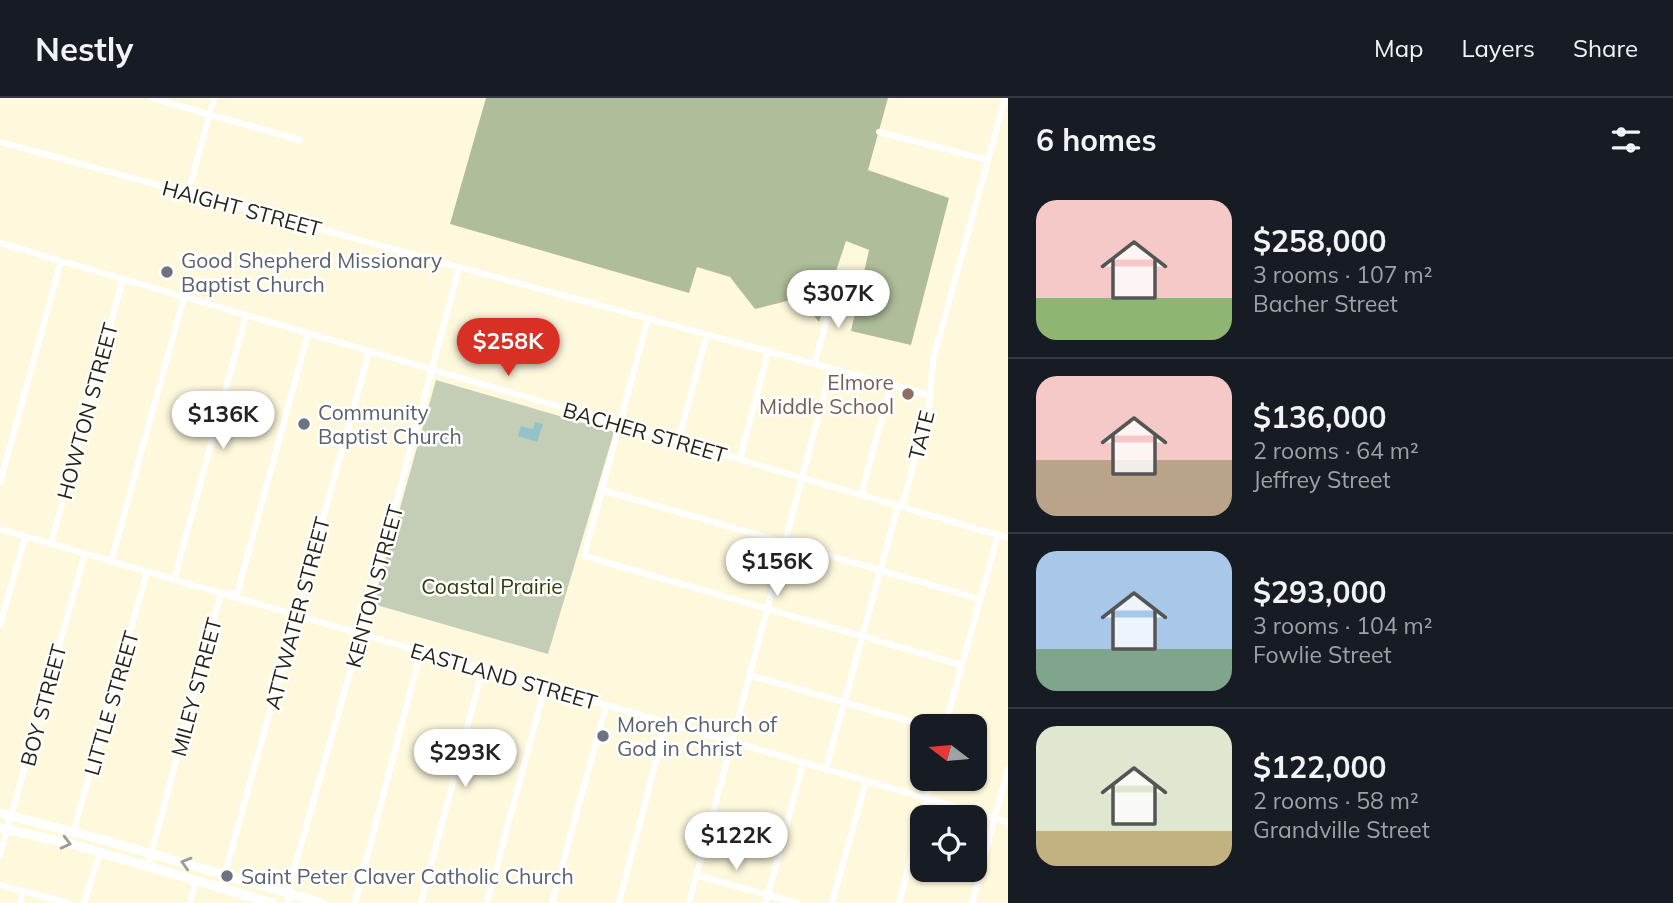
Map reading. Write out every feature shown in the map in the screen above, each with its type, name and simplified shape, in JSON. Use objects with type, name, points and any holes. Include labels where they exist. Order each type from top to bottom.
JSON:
[{"type":"main road","points":[[0,813],[104,839],[225,875],[289,898],[322,903]]},
{"type":"main road","points":[[4,829],[100,852],[272,903]]},
{"type":"main road","points":[[100,852],[104,839]]},
{"type":"street","points":[[152,98],[300,140]]},
{"type":"street","points":[[188,193],[214,98]]},
{"type":"street","name":"TATE","points":[[826,769],[898,506],[904,500],[929,407],[933,360],[1005,98]]},
{"type":"street","points":[[879,132],[988,160]]},
{"type":"street","name":"HAIGHT STREET","points":[[0,142],[929,395]]},
{"type":"street","name":"BACHER STREET","points":[[1,245],[1008,538]]},
{"type":"street","points":[[0,483],[61,261]]},
{"type":"street","name":"KENTON STREET","points":[[289,898],[459,268]]},
{"type":"street","name":"HOWTON STREET","points":[[51,544],[123,279]]},
{"type":"street","points":[[814,364],[836,288]]},
{"type":"street","points":[[111,562],[184,297]]},
{"type":"street","points":[[174,580],[246,315]]},
{"type":"street","points":[[648,319],[584,556],[962,665]]},
{"type":"street","name":"MILEY STREET","points":[[148,866],[221,593],[237,594],[308,334]]},
{"type":"street","points":[[678,441],[707,335]]},
{"type":"street","name":"ATTWATER STREET","points":[[221,888],[369,352]]},
{"type":"street","points":[[740,459],[768,352]]},
{"type":"street","points":[[689,903],[831,369]]},
{"type":"street","name":"TATE","points":[[861,495],[891,386]]},
{"type":"street","points":[[602,490],[980,599]]},
{"type":"street","name":"EASTLAND STREET","points":[[0,529],[1008,822]]},
{"type":"street","points":[[948,714],[998,535]]},
{"type":"street","points":[[0,625],[24,537]]},
{"type":"street","name":"BOY STREET","points":[[0,855],[4,829],[11,817],[85,554]]},
{"type":"street","name":"LITTLE STREET","points":[[73,832],[147,572]]},
{"type":"street","points":[[355,903],[421,651]]},
{"type":"street","points":[[421,903],[482,668]]},
{"type":"street","points":[[749,675],[910,721]]},
{"type":"street","points":[[487,903],[545,687]]},
{"type":"street","points":[[552,903],[606,706]]},
{"type":"street","points":[[619,903],[666,723]]},
{"type":"street","points":[[766,903],[803,763]]},
{"type":"street","points":[[972,903],[1008,769]]},
{"type":"street","points":[[832,903],[866,781]]},
{"type":"street","points":[[899,903],[928,791]]},
{"type":"street","points":[[84,903],[100,852]]},
{"type":"street","points":[[696,875],[797,903]]},
{"type":"street","points":[[190,903],[196,880]]},
{"type":"street","points":[[0,885],[68,903]]},
{"type":"street","points":[[20,903],[23,891]]},
{"type":"green space","points":[[486,98],[888,98],[868,170],[949,198],[911,345],[851,331],[869,250],[846,241],[819,322],[810,311],[816,279],[804,273],[787,301],[755,309],[730,277],[697,267],[689,293],[450,224]]},
{"type":"green space","name":"Coastal Prairie","points":[[436,380],[614,432],[548,654],[373,604]]},
{"type":"water","points":[[535,422],[543,424],[537,442],[518,436],[521,426],[533,429]]},
{"type":"place","name":"Good Shepherd Missionary Baptist Church","points":[[167,272]]},
{"type":"place","name":"Elmore Middle School","points":[[908,394]]},
{"type":"place","name":"Community Baptist Church","points":[[304,424]]},
{"type":"place","name":"Moreh Church of God in Christ","points":[[603,736]]},
{"type":"place","name":"Saint Peter Claver Catholic Church","points":[[227,876]]}]
